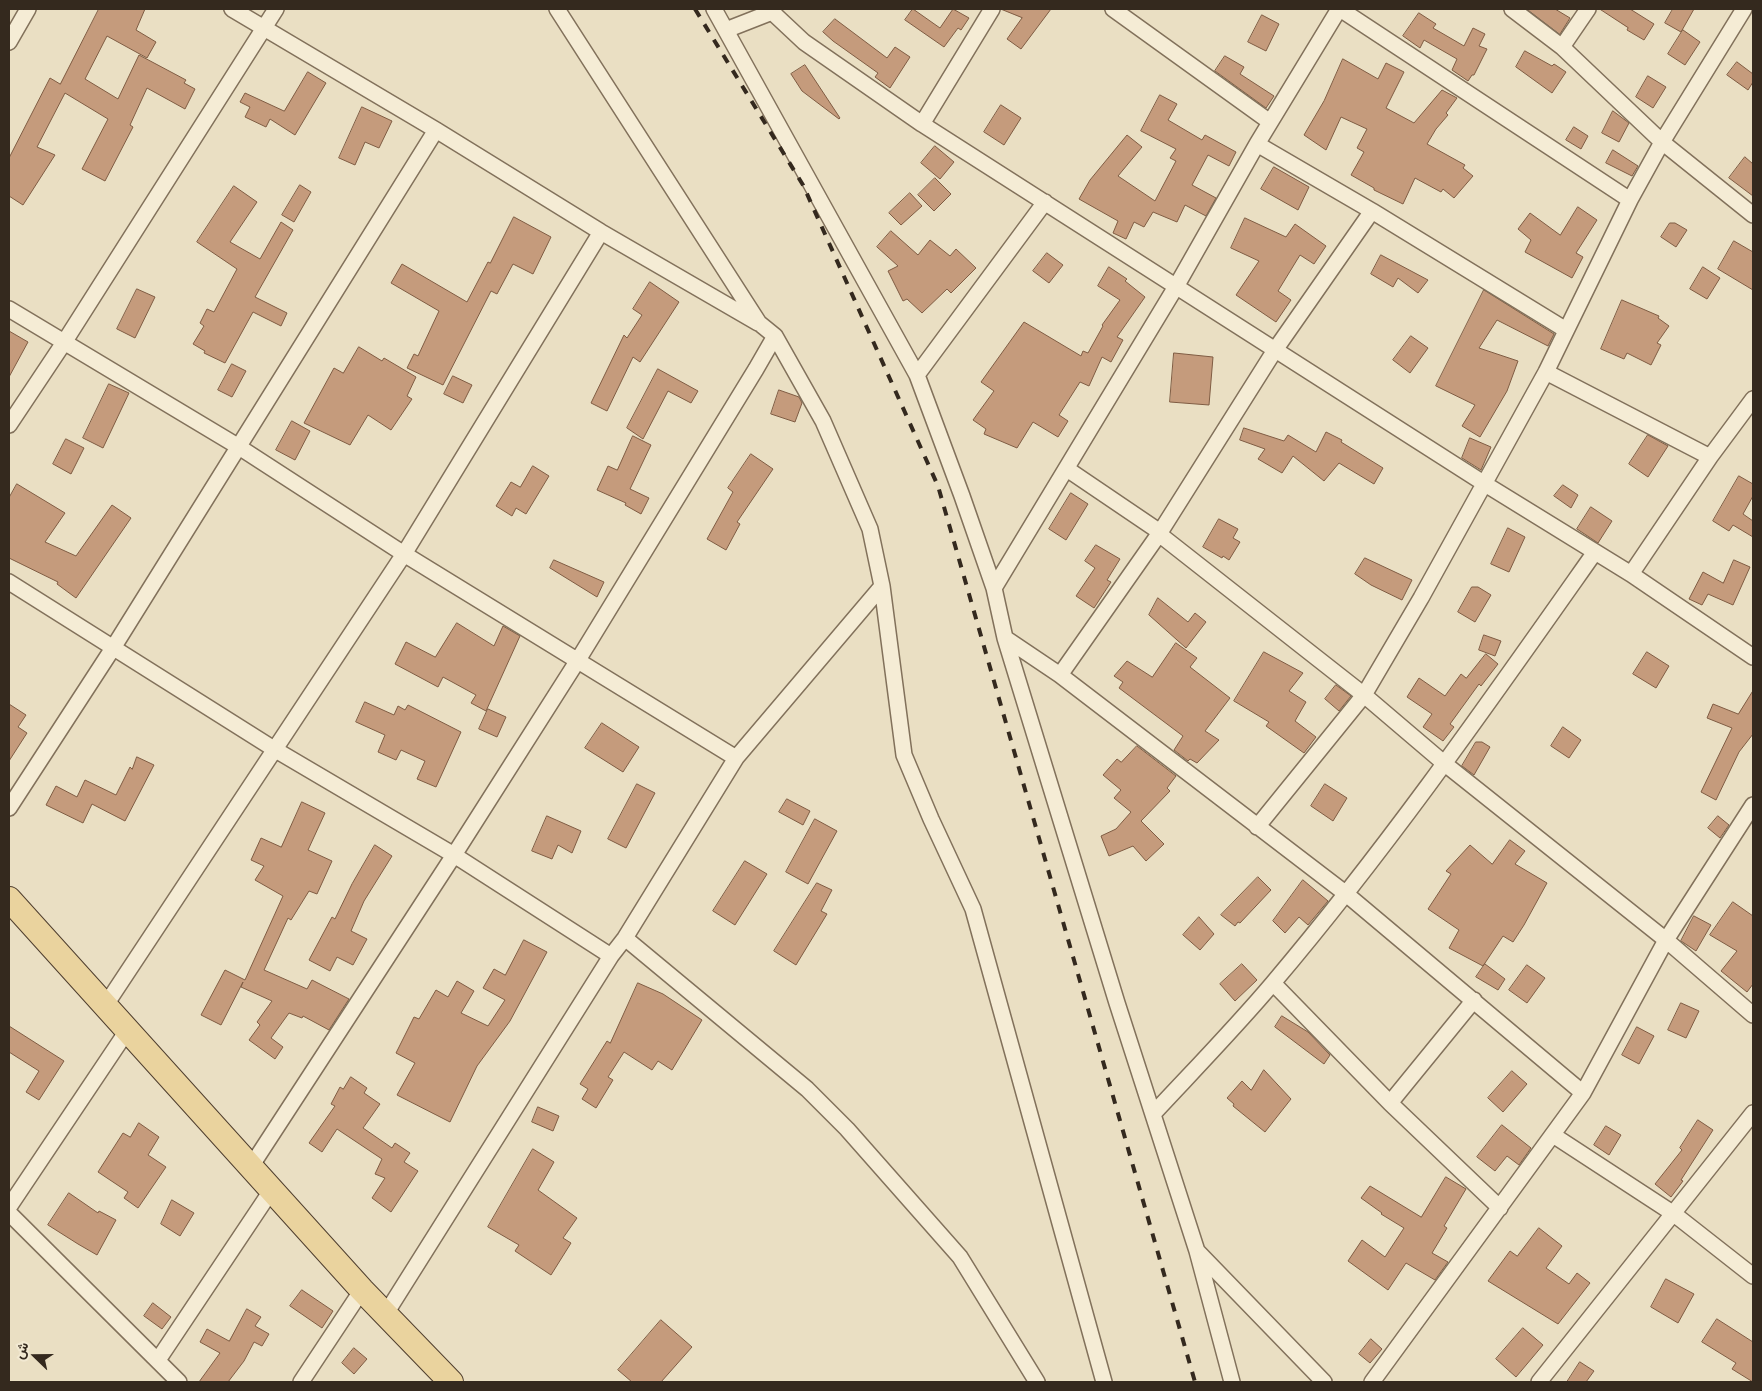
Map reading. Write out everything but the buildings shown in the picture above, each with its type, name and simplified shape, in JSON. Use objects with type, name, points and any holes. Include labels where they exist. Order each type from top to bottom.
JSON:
[{"type":"main road","points":[[9,899],[271,1191],[385,1315],[451,1382]]},
{"type":"street","points":[[9,42],[28,9]]},
{"type":"street","points":[[232,9],[436,130],[601,232],[759,323],[775,336],[823,421],[870,529],[882,586],[904,755],[931,819],[974,909],[1104,1382]]},
{"type":"street","points":[[9,425],[276,9]]},
{"type":"street","points":[[556,9],[759,323]]},
{"type":"street","points":[[714,9],[917,375],[994,588],[1004,638],[1197,1251],[1232,1382]]},
{"type":"street","points":[[922,124],[992,9]]},
{"type":"street","points":[[1113,9],[1270,122]]},
{"type":"street","points":[[994,588],[1177,286],[1257,144],[1339,9],[1630,200]]},
{"type":"street","points":[[1512,9],[1562,48],[1662,142],[1753,215]]},
{"type":"street","points":[[1562,48],[1588,9]]},
{"type":"street","points":[[1257,827],[1364,695],[1421,598],[1546,372],[1630,200],[1662,142],[1744,9]]},
{"type":"street","points":[[726,30],[773,10],[804,42],[922,124],[1485,484],[1631,574],[1753,657]]},
{"type":"street","points":[[9,808],[114,648],[436,130]]},
{"type":"street","points":[[1257,144],[1372,211],[1566,330]]},
{"type":"street","points":[[917,375],[1045,202]]},
{"type":"street","points":[[1060,675],[1160,533],[1275,350],[1372,211]]},
{"type":"street","points":[[105,1006],[404,554],[601,232]]},
{"type":"street","points":[[9,309],[239,447],[404,554],[736,758]]},
{"type":"street","points":[[250,1168],[454,855],[578,660],[775,336]]},
{"type":"street","points":[[1546,372],[1710,457]]},
{"type":"street","points":[[1631,574],[1710,457],[1753,401]]},
{"type":"street","points":[[1067,469],[1160,533],[1364,695],[1445,764],[1666,940],[1753,1013]]},
{"type":"street","points":[[1153,1114],[1273,983],[1345,893],[1445,764],[1595,552]]},
{"type":"street","points":[[9,582],[274,750],[454,855],[611,956]]},
{"type":"street","points":[[385,1315],[611,956],[625,938],[736,758],[882,586]]},
{"type":"street","points":[[1004,638],[1060,675],[1345,893],[1583,1093]]},
{"type":"street","points":[[1372,1382],[1583,1093],[1666,940],[1753,805]]},
{"type":"street","points":[[625,938],[806,1089],[847,1129],[960,1258],[1037,1382]]},
{"type":"street","points":[[1273,983],[1390,1102],[1500,1208]]},
{"type":"street","points":[[1390,1102],[1474,1000]]},
{"type":"street","points":[[9,1207],[127,1031]]},
{"type":"street","points":[[1539,1382],[1753,1113]]},
{"type":"street","points":[[1554,1135],[1674,1214],[1753,1276]]},
{"type":"street","points":[[158,1360],[271,1191]]},
{"type":"street","points":[[9,1213],[179,1382]]},
{"type":"street","points":[[1197,1251],[1324,1382]]},
{"type":"street","points":[[301,1382],[362,1290]]},
{"type":"railway","points":[[695,9],[803,185],[938,486],[1195,1382]]}]
